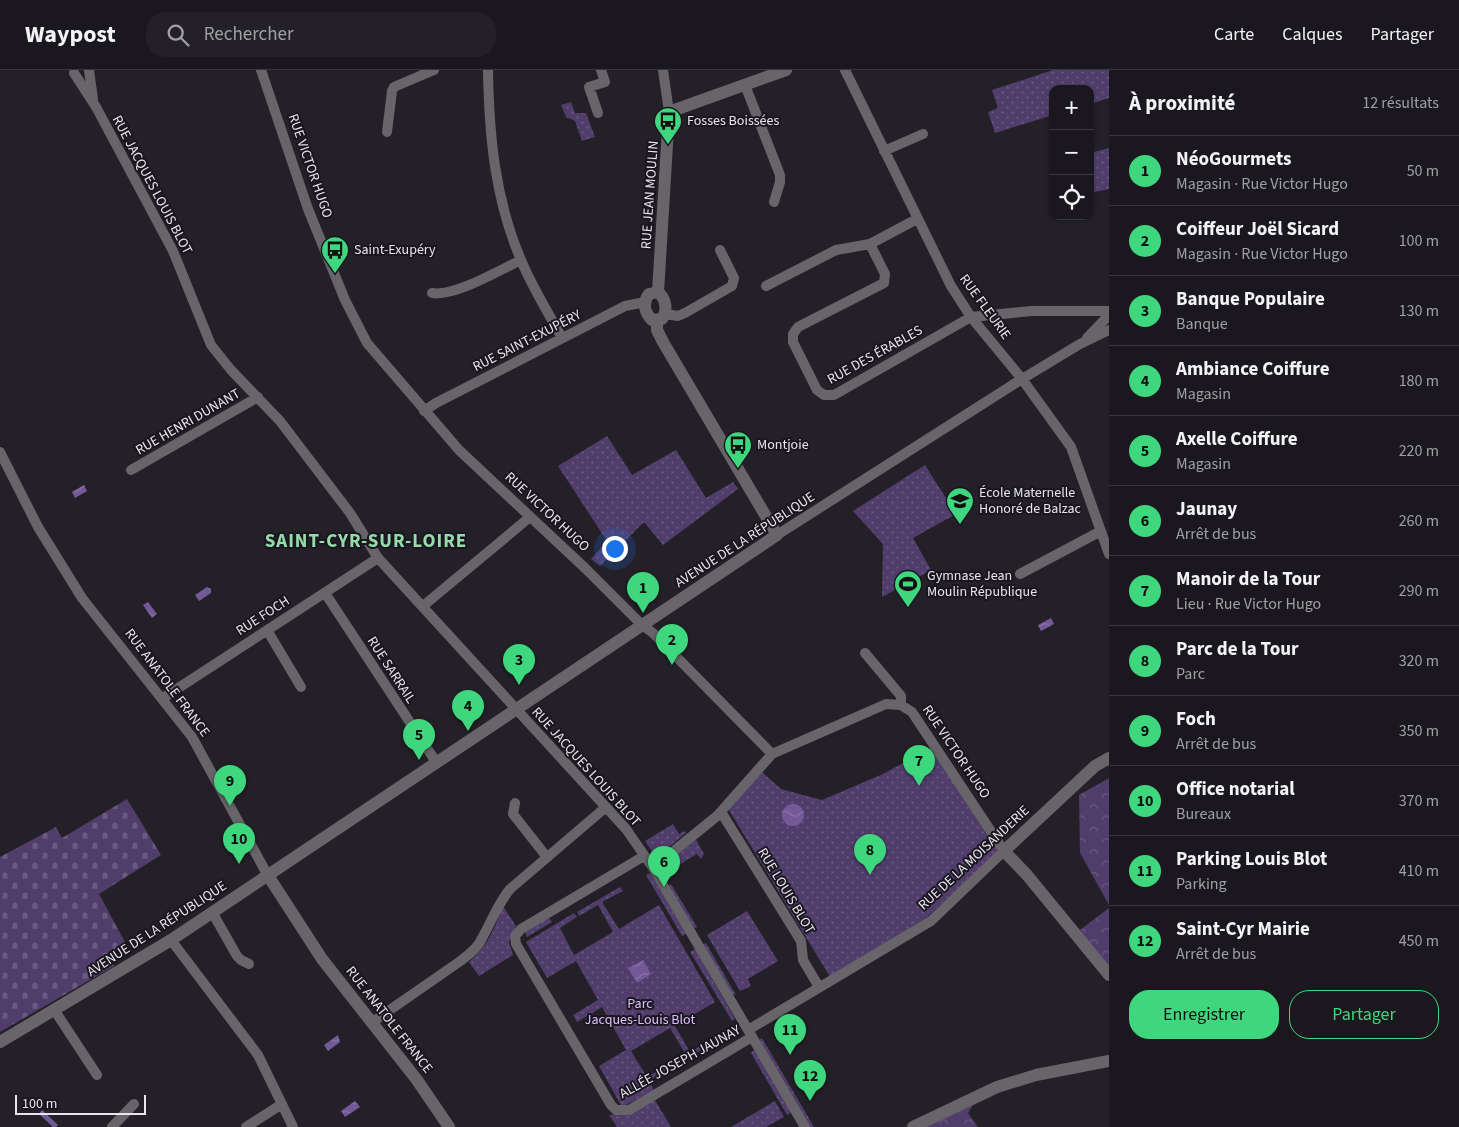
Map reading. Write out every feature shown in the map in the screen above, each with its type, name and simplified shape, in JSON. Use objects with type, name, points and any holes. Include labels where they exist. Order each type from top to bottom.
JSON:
[{"type":"street","points":[[72,71],[81,75],[89,70],[96,107]]},
{"type":"street","name":"RUE VICTOR HUGO","points":[[261,70],[308,209],[355,323],[367,343],[459,450],[642,625],[653,633],[772,754],[881,705],[901,705],[912,712],[1004,851],[1027,875],[1109,974]]},
{"type":"street","points":[[387,132],[394,87],[434,70]]},
{"type":"street","points":[[488,70],[489,117],[494,168],[502,206],[521,260],[562,338]]},
{"type":"street","points":[[598,113],[589,87],[605,82],[601,70]]},
{"type":"street","name":"RUE JEAN MOULIN","points":[[658,292],[669,112],[663,70]]},
{"type":"street","name":"RUE FLEURIE","points":[[845,70],[951,286],[971,317],[1022,379],[1071,447],[1109,554]]},
{"type":"street","name":"RUE JACQUES LOUIS BLOT","points":[[72,71],[96,107],[173,251],[211,345],[231,370],[280,421],[350,513],[378,558],[626,829],[653,868],[805,1127]]},
{"type":"street","points":[[669,112],[780,71]]},
{"type":"street","points":[[745,85],[780,175],[780,182],[774,202]]},
{"type":"street","points":[[884,151],[923,134]]},
{"type":"street","points":[[766,286],[836,250],[870,244],[917,219]]},
{"type":"street","name":"RUE DES ÉRABLES","points":[[870,244],[885,274],[884,283],[798,327],[793,334],[793,342],[820,393],[829,396],[834,395],[971,317]]},
{"type":"street","points":[[720,250],[734,278],[732,286],[678,316],[661,317],[648,316],[645,302],[649,294],[658,292],[664,301],[661,317],[657,330],[777,535]]},
{"type":"street","points":[[432,293],[440,295],[465,286],[521,260]]},
{"type":"street","name":"RUE SAINT-EXUPÉRY","points":[[424,411],[436,403],[625,306],[645,302]]},
{"type":"street","points":[[971,317],[1032,311],[1109,311]]},
{"type":"street","name":"AVENUE DE LA RÉPUBLIQUE","points":[[1080,344],[1109,315]]},
{"type":"street","name":"AVENUE DE LA RÉPUBLIQUE","points":[[0,1042],[55,1011],[171,940],[267,874],[517,710],[777,535],[1022,379],[1080,344],[1109,330]]},
{"type":"street","name":"RUE HENRI DUNANT","points":[[131,470],[258,398]]},
{"type":"street","name":"RUE ANATOLE FRANCE","points":[[0,452],[34,520],[82,598],[192,737],[267,874],[322,959],[417,1080],[449,1127]]},
{"type":"street","points":[[423,606],[530,517]]},
{"type":"street","points":[[1020,574],[1101,531]]},
{"type":"street","name":"RUE FOCH","points":[[163,698],[378,558]]},
{"type":"street","name":"RUE SARRAIL","points":[[325,593],[436,762]]},
{"type":"street","points":[[267,630],[301,687]]},
{"type":"street","points":[[865,653],[901,696],[901,705]]},
{"type":"street","points":[[653,868],[721,812],[772,754]]},
{"type":"street","name":"RUE DE LA MOISANDERIE","points":[[750,1034],[819,987],[931,921],[1095,766],[1109,758]]},
{"type":"street","points":[[515,803],[513,814],[546,856]]},
{"type":"street","points":[[371,1023],[460,962],[472,951],[481,941],[497,905],[510,889],[546,856],[606,807]]},
{"type":"street","name":"RUE LOUIS BLOT","points":[[721,812],[801,941],[803,960],[819,987]]},
{"type":"street","name":"ALLÉE JOSEPH JAUNAY","points":[[644,856],[521,929],[515,936],[516,944],[591,1073],[611,1106],[616,1110],[629,1110],[750,1034]]},
{"type":"street","points":[[212,912],[241,960],[249,964]]},
{"type":"street","points":[[171,940],[258,1055],[293,1127]]},
{"type":"street","points":[[55,1011],[97,1075]]},
{"type":"street","points":[[913,1127],[997,1087],[1036,1075],[1109,1061]]},
{"type":"street","points":[[112,1127],[134,1104]]},
{"type":"street","points":[[246,1127],[282,1104]]},
{"type":"green space","points":[[1053,70],[1109,70],[1109,98],[1094,103],[1094,85],[1049,85],[1049,116],[995,133],[988,112],[998,108],[992,90]]},
{"type":"green space","points":[[571,102],[575,113],[586,113],[595,137],[582,141],[575,121],[566,117],[561,105]]},
{"type":"green space","points":[[1109,148],[1109,189],[1094,192],[1094,175],[1094,152]]},
{"type":"green space","points":[[607,436],[632,475],[676,450],[706,498],[733,482],[738,489],[663,545],[644,522],[600,566],[591,559],[607,541],[558,466]]},
{"type":"green space","points":[[925,465],[956,514],[913,538],[931,570],[882,597],[883,544],[853,511]]},
{"type":"green space","points":[[930,748],[1000,850],[926,918],[830,977],[729,810],[761,771],[781,789],[822,800],[883,774]]},
{"type":"green space","points":[[1109,778],[1109,905],[1080,853],[1079,795]]},
{"type":"green space","points":[[127,799],[161,855],[99,894],[127,946],[118,951],[113,950],[111,960],[114,966],[0,1032],[0,857],[56,827],[62,838]]},
{"type":"green space","points":[[673,824],[679,834],[685,831],[686,833],[660,854],[653,853],[645,841]]},
{"type":"green space","points":[[696,840],[704,854],[701,859],[697,854],[670,870],[667,863]]},
{"type":"green space","points":[[650,873],[686,934],[682,936],[646,875]]},
{"type":"green space","points":[[671,884],[697,927],[693,929],[668,886]]},
{"type":"green space","name":"Parc Jacques-Louis Blot","points":[[620,887],[623,891],[602,902],[619,929],[659,905],[715,1002],[675,1026],[690,1052],[711,1040],[713,1043],[669,1070],[667,1065],[686,1055],[670,1028],[631,1051],[647,1077],[664,1067],[667,1071],[649,1081],[654,1090],[622,1107],[599,1066],[626,1050],[602,1007],[577,1022],[573,1015],[598,1000],[576,961],[547,978],[526,942],[574,913],[577,917],[560,928],[574,955],[613,932],[598,905],[579,916],[577,912]]},
{"type":"green space","points":[[503,906],[516,926],[509,942],[513,955],[479,976],[469,962],[486,943]]},
{"type":"green space","points":[[1109,908],[1109,973],[1076,933]]},
{"type":"green space","points":[[747,911],[778,961],[748,979],[751,986],[740,991],[707,935]]},
{"type":"green space","points":[[548,917],[552,922],[527,937],[524,930]]},
{"type":"green space","points":[[706,943],[736,995],[732,994],[702,945]]},
{"type":"green space","points":[[695,949],[735,1019],[732,1021],[690,952]]},
{"type":"green space","points":[[762,1038],[814,1127],[809,1127],[759,1040]]},
{"type":"green space","points":[[754,1050],[791,1113],[787,1115],[751,1053]]},
{"type":"green space","points":[[655,1100],[671,1127],[617,1127],[609,1115],[620,1114]]},
{"type":"green space","points":[[775,1101],[784,1117],[766,1127],[731,1127]]},
{"type":"green space","points":[[973,1105],[968,1113],[978,1127],[926,1127]]},
{"type":"water","points":[[84,485],[87,491],[75,498],[72,492]]},
{"type":"water","points":[[207,587],[211,589],[211,593],[199,601],[195,595]]},
{"type":"water","points":[[148,602],[157,614],[152,618],[143,605]]},
{"type":"water","points":[[1051,618],[1054,624],[1041,631],[1038,625]]},
{"type":"water","points":[[793,804],[803,811],[804,815],[797,825],[793,826],[783,819],[782,815],[789,805]]},
{"type":"water","points":[[643,960],[651,974],[637,983],[628,968]]},
{"type":"water","points":[[338,1035],[340,1042],[328,1051],[324,1045]]},
{"type":"water","points":[[355,1101],[360,1107],[345,1117],[341,1111]]},
{"type":"water","points":[[42,1110],[58,1125],[56,1127],[53,1127],[39,1114]]},
{"type":"place","name":"Fosses Boissées","points":[[668,145]]},
{"type":"place","name":"Saint-Exupéry","points":[[335,274]]},
{"type":"place","name":"Montjoie","points":[[738,469]]},
{"type":"place","name":"École Maternelle Honoré de Balzac","points":[[960,525]]},
{"type":"place","name":"Gymnase Jean Moulin République","points":[[908,608]]},
{"type":"place","name":"NéoGourmets","points":[[643,613]]},
{"type":"place","name":"Coiffeur Joël Sicard","points":[[672,665]]},
{"type":"place","name":"Banque Populaire","points":[[519,685]]},
{"type":"place","name":"Ambiance Coiffure","points":[[468,731]]},
{"type":"place","name":"Axelle Coiffure","points":[[419,760]]},
{"type":"place","name":"Manoir de la Tour","points":[[919,786]]},
{"type":"place","name":"Foch","points":[[230,806]]},
{"type":"place","name":"Office notarial","points":[[239,864]]},
{"type":"place","name":"Parc de la Tour","points":[[870,875]]},
{"type":"place","name":"Jaunay","points":[[664,887]]},
{"type":"place","name":"Parking Louis Blot","points":[[790,1055]]},
{"type":"place","name":"Saint-Cyr Mairie","points":[[810,1101]]},
{"type":"district","name":"SAINT-CYR-SUR-LOIRE","points":[[366,541]]}]
